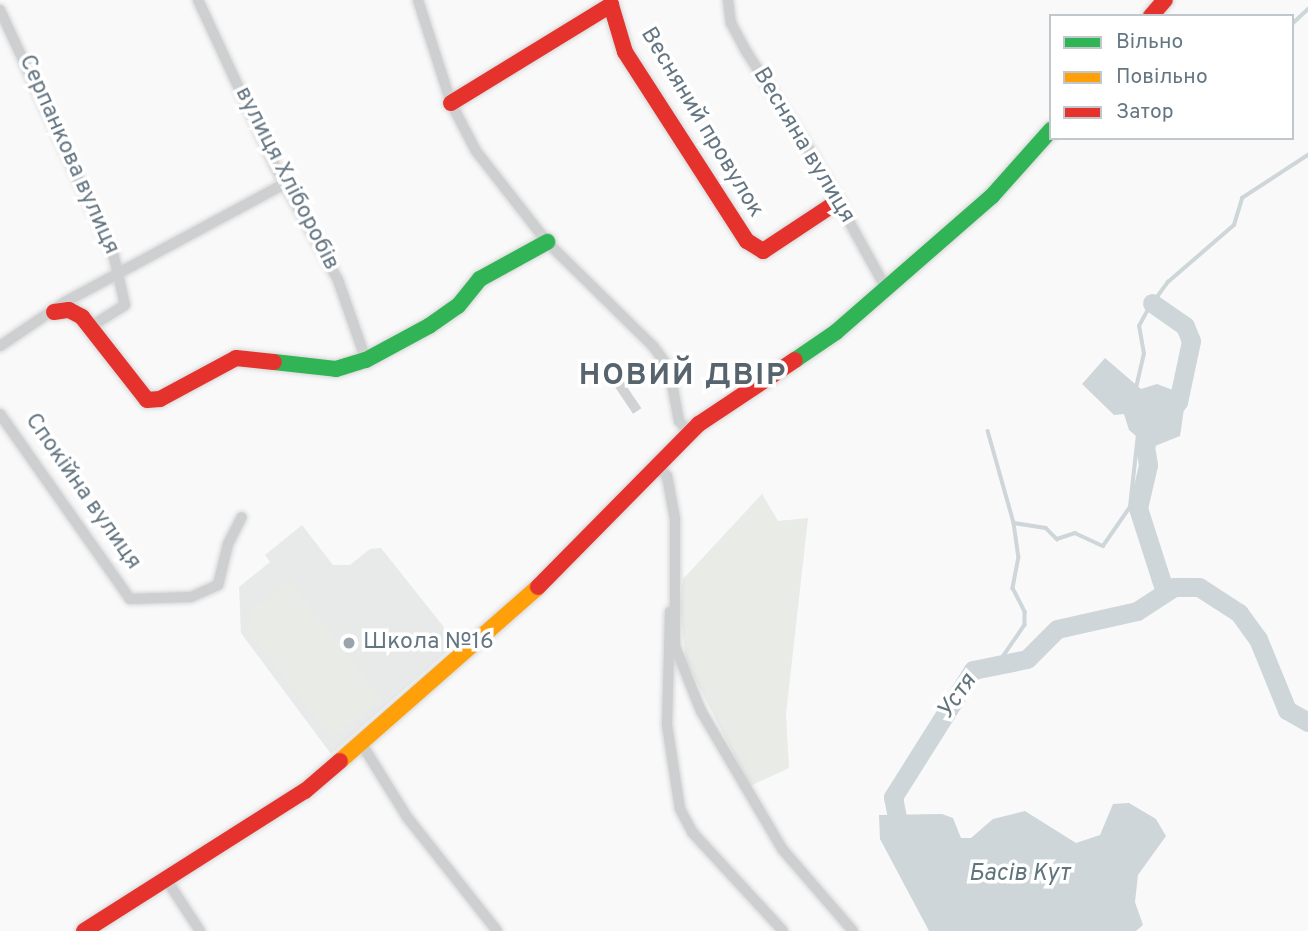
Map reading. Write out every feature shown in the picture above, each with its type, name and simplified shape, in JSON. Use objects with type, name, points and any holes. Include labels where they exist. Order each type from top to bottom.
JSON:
[{"type":"main road","points":[[1153,14],[1164,0]]},
{"type":"main road","points":[[451,103],[613,2]]},
{"type":"main road","name":"Весняний провулок","points":[[613,2],[625,52],[747,241],[763,251],[837,202]]},
{"type":"main road","points":[[85,931],[288,804],[514,611],[689,432],[809,354],[887,290],[992,196],[1049,132]]},
{"type":"main road","points":[[54,312],[69,310],[92,326],[147,400],[160,399],[236,358],[336,369],[366,360],[429,326],[458,306],[480,279],[547,242]]},
{"type":"street","name":"вулиця Хліборобів","points":[[198,0],[286,183],[338,280],[366,360]]},
{"type":"street","points":[[418,0],[451,103],[476,150],[547,242],[653,346],[668,368],[679,421],[689,432]]},
{"type":"street","name":"Весняна вулиця","points":[[728,0],[731,23],[746,51],[887,290]]},
{"type":"street","name":"Серпанкова вулиця","points":[[0,10],[118,274],[125,305],[92,326]]},
{"type":"street","points":[[0,346],[118,274],[286,183]]},
{"type":"street","name":"Спокійна вулиця","points":[[0,414],[130,599],[191,597],[218,585],[228,544],[242,517]]},
{"type":"street","points":[[655,464],[667,476],[675,519],[672,603],[675,646],[722,754],[782,850],[853,931]]},
{"type":"street","points":[[672,603],[666,628],[667,725],[680,808],[705,848],[783,931]]},
{"type":"street","points":[[361,743],[407,817],[497,931]]},
{"type":"street","points":[[166,878],[200,931]]},
{"type":"shaded area","points":[[762,494],[778,521],[808,518],[786,714],[789,768],[750,786],[686,661],[680,607],[683,579]]},
{"type":"shaded area","name":"Школа №16","points":[[302,525],[333,565],[350,565],[370,549],[381,548],[451,636],[449,650],[331,754],[241,633],[239,587],[270,562],[265,555]]},
{"type":"shaded area","points":[[290,581],[382,699],[332,738],[248,632],[251,612]]},
{"type":"water","points":[[1105,358],[1141,389],[1157,384],[1186,395],[1180,436],[1150,448],[1129,430],[1124,414],[1114,415],[1082,384]]},
{"type":"water","name":"Басів Кут","points":[[1129,803],[1156,819],[1166,836],[1138,875],[1135,902],[1143,925],[1136,931],[929,931],[880,839],[879,815],[942,814],[953,818],[961,838],[971,838],[993,819],[1025,811],[1076,843],[1100,835],[1113,804]]},
{"type":"building","points":[[619,375],[641,408],[633,414],[611,381]]},
{"type":"waterway","points":[[1294,22],[1308,9]]},
{"type":"waterway","points":[[1136,388],[1144,354],[1139,326],[1168,282],[1234,225],[1242,198],[1308,155]]},
{"type":"waterway","points":[[1152,303],[1185,326],[1191,341],[1178,402],[1153,425],[1145,446],[1148,465],[1138,508],[1165,592]]},
{"type":"waterway","points":[[988,431],[1014,523],[1019,557],[1013,588],[1025,612],[1025,625],[1001,660]]},
{"type":"waterway","points":[[1014,523],[1046,528],[1057,539],[1075,533],[1103,546],[1130,507],[1138,434]]},
{"type":"waterway","name":"Устя","points":[[901,838],[893,797],[973,670],[1027,659],[1057,629],[1137,611],[1174,587],[1199,587],[1239,613],[1258,639],[1287,710],[1308,722]]},
{"type":"traffic: fast","points":[[795,360],[836,332],[992,196],[1049,132]]},
{"type":"traffic: fast","points":[[274,362],[336,369],[366,360],[429,326],[458,306],[480,279],[547,242]]},
{"type":"traffic: slow","points":[[340,761],[538,587]]},
{"type":"traffic: jam","points":[[1153,14],[1165,0]]},
{"type":"traffic: jam","points":[[451,103],[611,5],[625,52],[747,241],[763,251],[837,202]]},
{"type":"traffic: jam","points":[[54,312],[69,310],[82,317],[147,400],[160,399],[236,358],[274,362]]},
{"type":"traffic: jam","points":[[538,587],[699,424],[795,360]]},
{"type":"traffic: jam","points":[[84,931],[305,791],[340,761]]},
{"type":"place","name":"Школа №16","points":[[349,643]]},
{"type":"district","name":"НОВИЙ ДВІР","points":[[683,377]]}]
